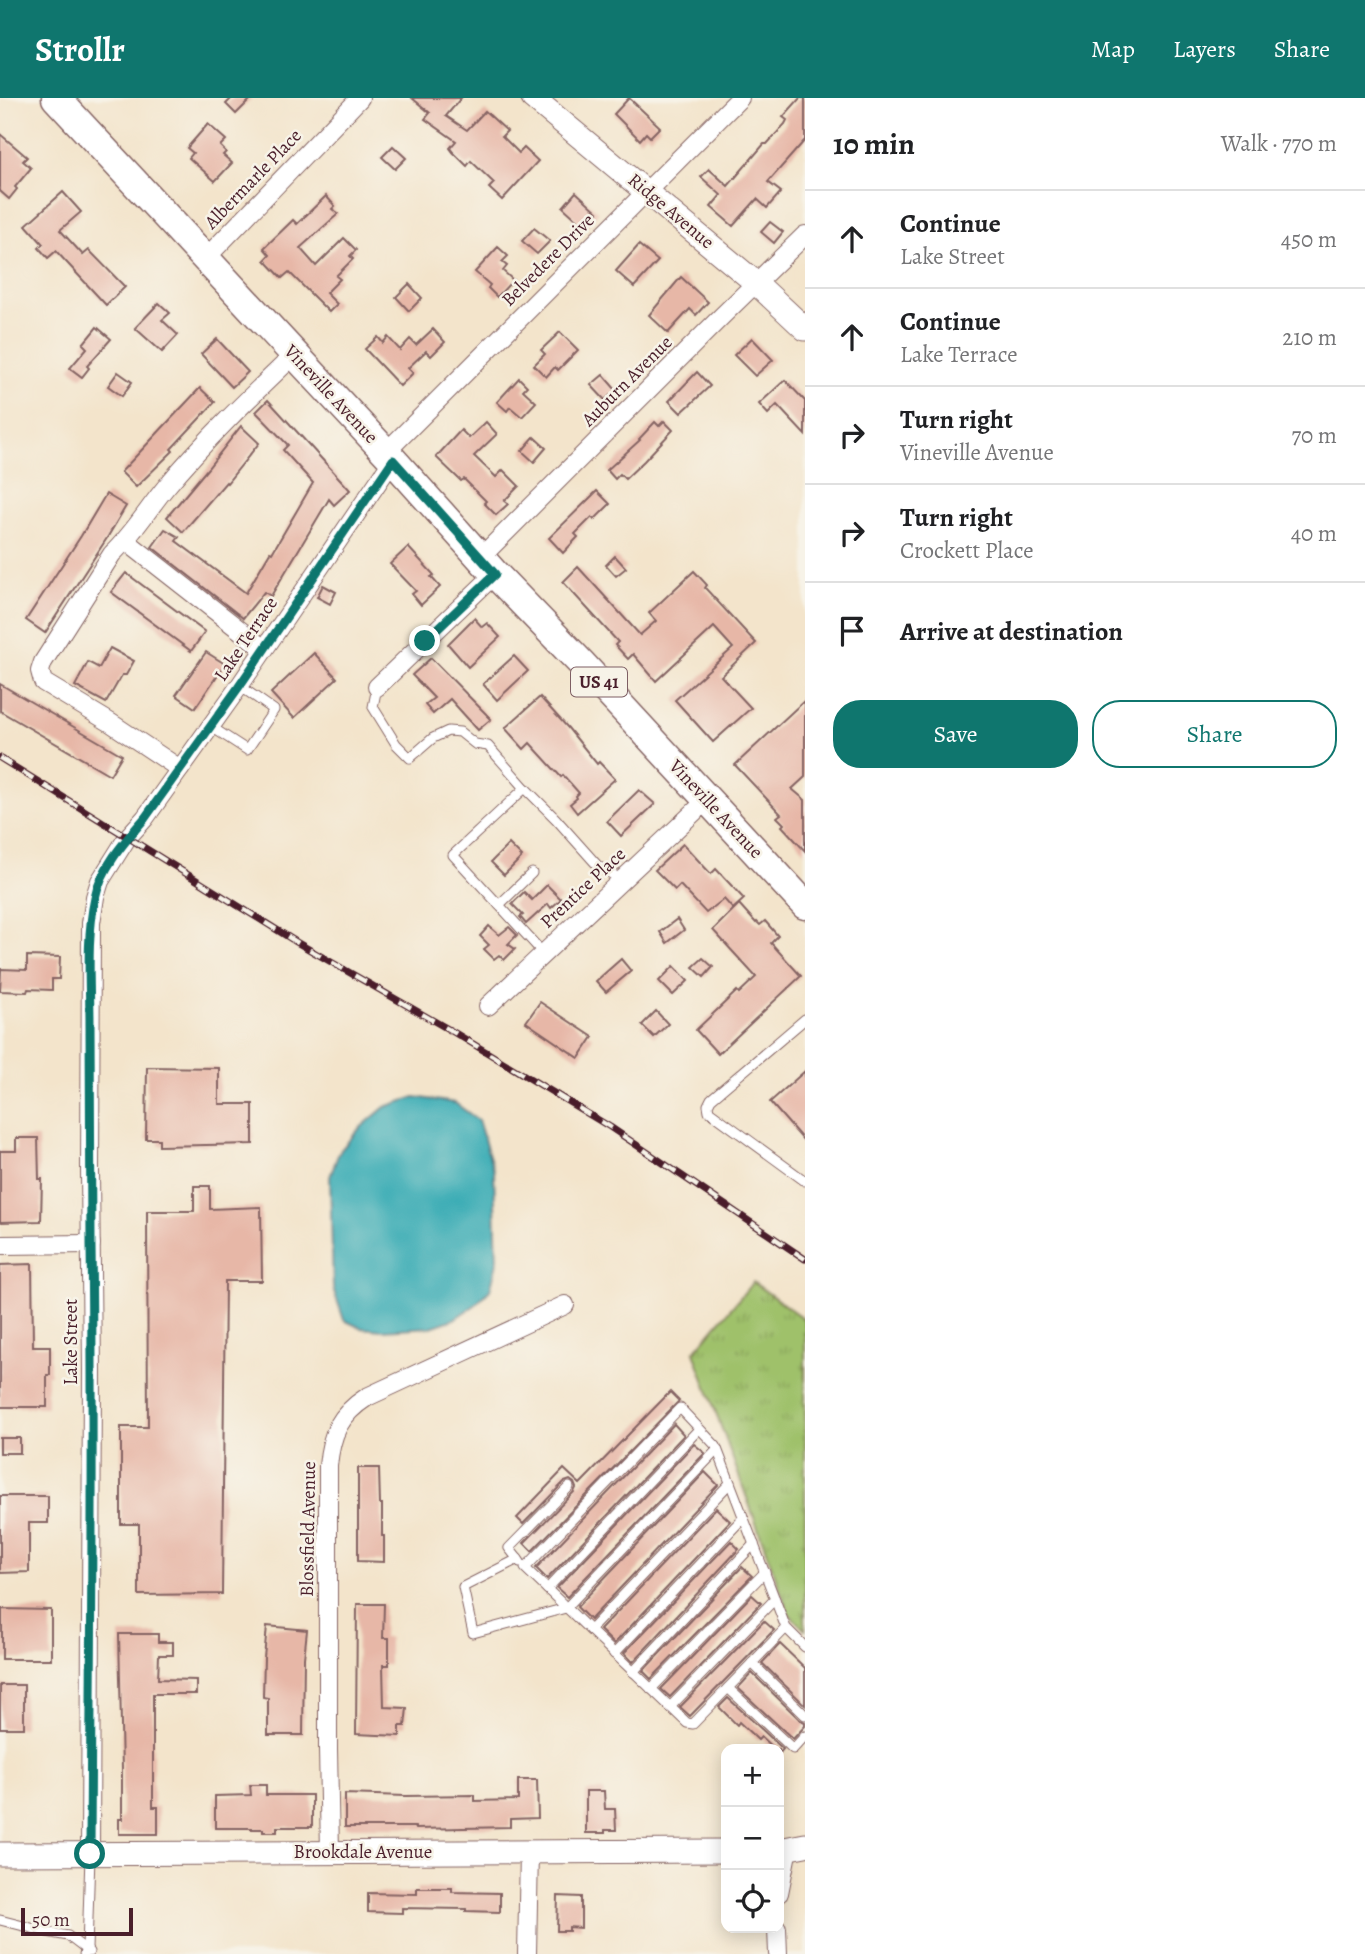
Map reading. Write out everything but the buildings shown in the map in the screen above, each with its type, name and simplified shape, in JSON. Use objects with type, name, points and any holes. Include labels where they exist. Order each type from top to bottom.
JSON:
[{"type":"main road","name":"Vineville Avenue","points":[[56,98],[805,905]]},
{"type":"street","name":"Albermarle Place","points":[[205,259],[360,98]]},
{"type":"street","name":"Ridge Avenue","points":[[533,98],[756,283],[805,329]]},
{"type":"street","name":"Belvedere Drive","points":[[389,456],[740,98]]},
{"type":"street","name":"Auburn Avenue","points":[[377,687],[488,566],[756,283],[805,235]]},
{"type":"street","points":[[180,769],[43,682],[40,671],[43,662],[112,554],[126,541],[166,487],[240,407],[294,355]]},
{"type":"street","name":"Lake Terrace","points":[[127,838],[145,818],[240,686],[389,456]]},
{"type":"street","points":[[126,541],[264,649]]},
{"type":"street","name":"Prentice Place","points":[[488,1006],[707,800]]},
{"type":"street","name":"Lake Street","points":[[90,1854],[91,923],[100,881],[127,838]]},
{"type":"street","points":[[0,1245],[91,1244]]},
{"type":"street","name":"Blossfield Avenue","points":[[330,1852],[328,1466],[334,1433],[342,1419],[367,1396],[565,1305]]},
{"type":"street","points":[[784,1879],[796,1847]]},
{"type":"street","name":"Brookdale Avenue","points":[[0,1854],[721,1851]]},
{"type":"street","points":[[527,1954],[529,1852]]},
{"type":"street","points":[[776,1933],[778,1954]]},
{"type":"lane","points":[[210,726],[247,750],[274,710],[240,686]]},
{"type":"lane","points":[[377,687],[373,707],[396,744],[410,758],[433,738],[448,731],[460,732],[475,744],[488,746],[598,866],[622,880]]},
{"type":"lane","points":[[525,788],[453,855],[544,954]]},
{"type":"lane","points":[[499,905],[532,873]]},
{"type":"lane","points":[[805,1020],[711,1099],[708,1105],[709,1111],[805,1181]]},
{"type":"lane","points":[[525,1568],[680,1408],[716,1446],[786,1628],[805,1647]]},
{"type":"lane","points":[[547,1589],[699,1429]]},
{"type":"lane","points":[[518,1559],[463,1587],[473,1633],[566,1608],[717,1450]]},
{"type":"lane","points":[[590,1630],[730,1483]]},
{"type":"lane","points":[[569,1487],[509,1548],[525,1568],[687,1723],[693,1724],[786,1628]]},
{"type":"lane","points":[[614,1654],[743,1518]]},
{"type":"lane","points":[[633,1672],[754,1544]]},
{"type":"lane","points":[[651,1689],[765,1572]]},
{"type":"lane","points":[[670,1707],[775,1599]]},
{"type":"lane","points":[[752,1663],[805,1715]]},
{"type":"lane","points":[[728,1688],[793,1749],[805,1736]]},
{"type":"lane","points":[[87,1952],[90,1854]]},
{"type":"lane","points":[[0,1920],[68,1936],[87,1952]]},
{"type":"green space","points":[[753,1282],[805,1320],[805,1630],[789,1614],[694,1352]]},
{"type":"water","points":[[415,1097],[455,1103],[478,1120],[494,1172],[497,1263],[490,1290],[475,1305],[454,1319],[431,1327],[382,1330],[361,1328],[344,1320],[333,1288],[330,1177],[339,1152],[359,1129],[385,1107]]},
{"type":"railway","points":[[0,758],[298,943],[455,1033],[610,1127],[805,1259]]},
{"type":"route","points":[[90,1854],[90,959],[95,897],[100,881],[127,838],[145,818],[238,688],[393,460],[495,574],[425,641]]}]
